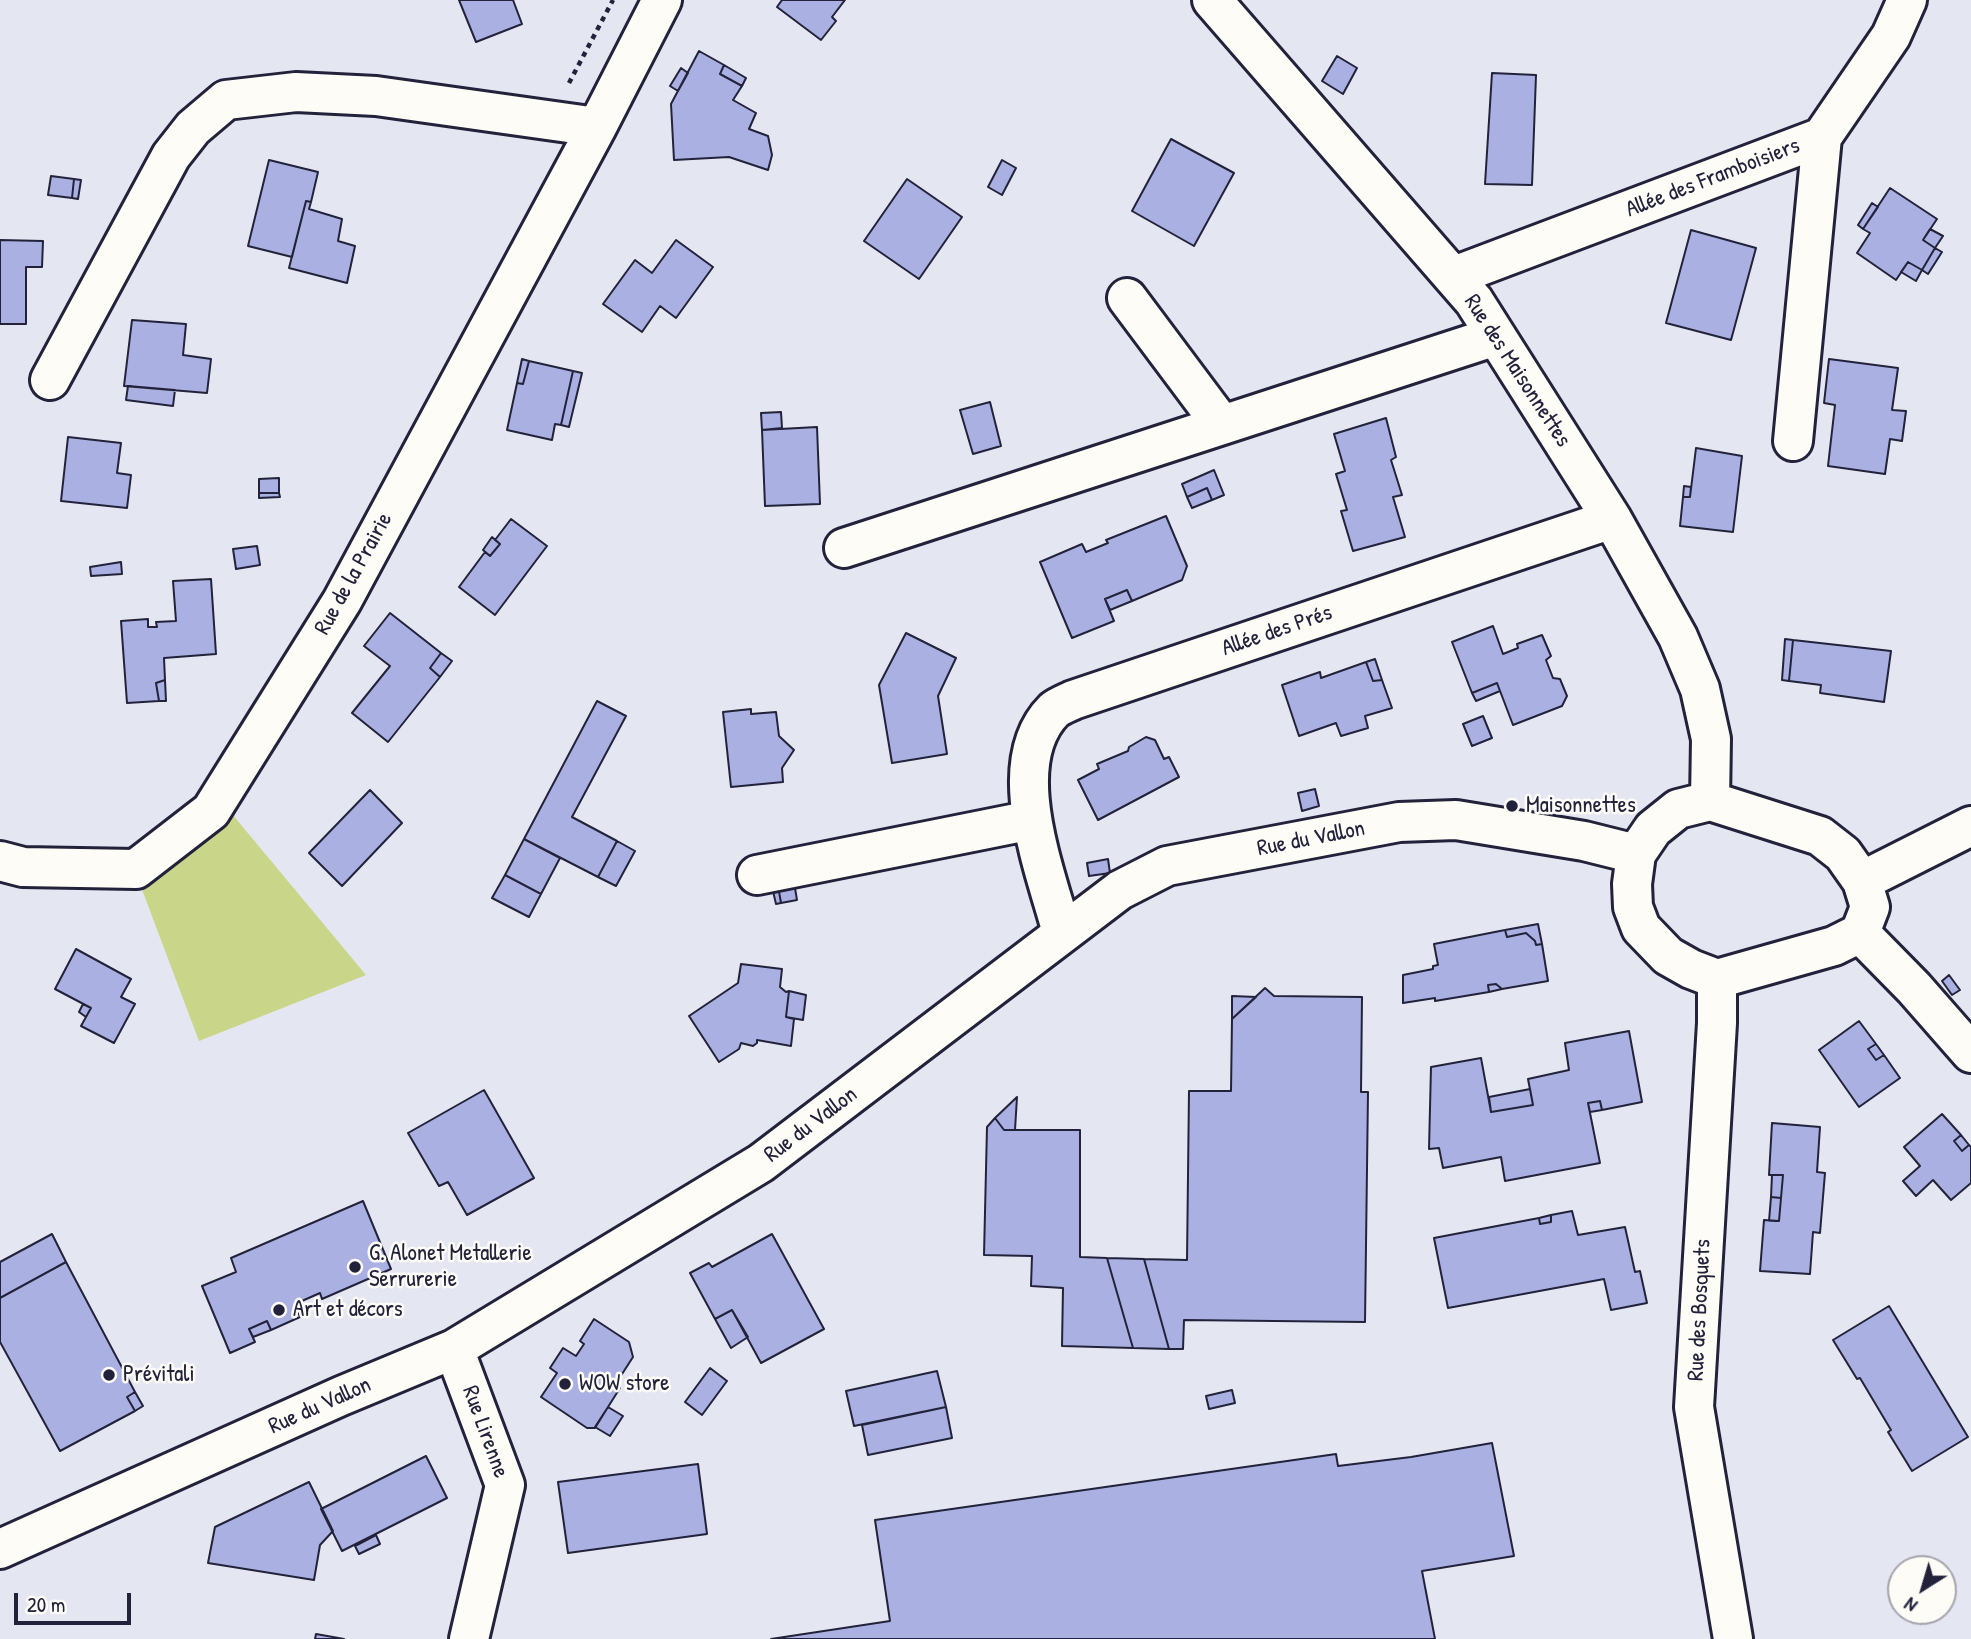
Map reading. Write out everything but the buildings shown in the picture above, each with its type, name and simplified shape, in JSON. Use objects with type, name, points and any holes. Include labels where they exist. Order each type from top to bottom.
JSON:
[{"type":"street","name":"Rue de la Prairie","points":[[0,861],[23,867],[136,869],[211,811],[342,601],[597,127],[662,0]]},
{"type":"street","name":"Rue des Maisonnettes","points":[[1212,0],[1474,301],[1612,519],[1678,637],[1700,689],[1711,739],[1710,801]]},
{"type":"street","name":"Allée des Framboisiers","points":[[1454,276],[1822,137],[1891,36],[1907,0]]},
{"type":"street","points":[[50,380],[172,156],[193,128],[226,100],[296,92],[376,96],[597,127]]},
{"type":"street","points":[[1793,441],[1822,137]]},
{"type":"street","points":[[1127,298],[1222,425]]},
{"type":"street","points":[[844,548],[1496,336]]},
{"type":"street","name":"Allée des Prés","points":[[1062,933],[1032,820],[1027,784],[1031,753],[1041,729],[1055,710],[1073,700],[1612,519]]},
{"type":"street","points":[[1710,801],[1820,836],[1843,854],[1862,881],[1870,907],[1860,933],[1834,946],[1717,979],[1668,956],[1641,928],[1633,907],[1632,884],[1636,854],[1653,830],[1678,809],[1710,801]]},
{"type":"street","points":[[757,875],[1032,820]]},
{"type":"street","name":"Rue du Vallon","points":[[0,1549],[341,1396],[454,1349],[761,1163],[1120,890],[1167,866],[1399,822],[1456,820],[1584,841],[1636,854]]},
{"type":"street","points":[[1862,881],[1971,825]]},
{"type":"street","points":[[1860,933],[1914,988],[1971,1053]]},
{"type":"street","name":"Rue des Bosquets","points":[[1717,979],[1717,1023],[1694,1406],[1733,1639]]},
{"type":"street","name":"Rue Lirenne","points":[[454,1349],[505,1485],[469,1639]]},
{"type":"path","points":[[548,120],[613,0]]},
{"type":"green space","points":[[232,814],[366,975],[199,1041],[138,879]]},
{"type":"place","name":"Maisonnettes","points":[[1512,806]]},
{"type":"place","name":"G. Alonet Metallerie Serrurerie","points":[[355,1267]]},
{"type":"place","name":"Art et décors","points":[[279,1310]]},
{"type":"place","name":"Prévitali","points":[[109,1375]]},
{"type":"place","name":"WOW store","points":[[565,1384]]}]
